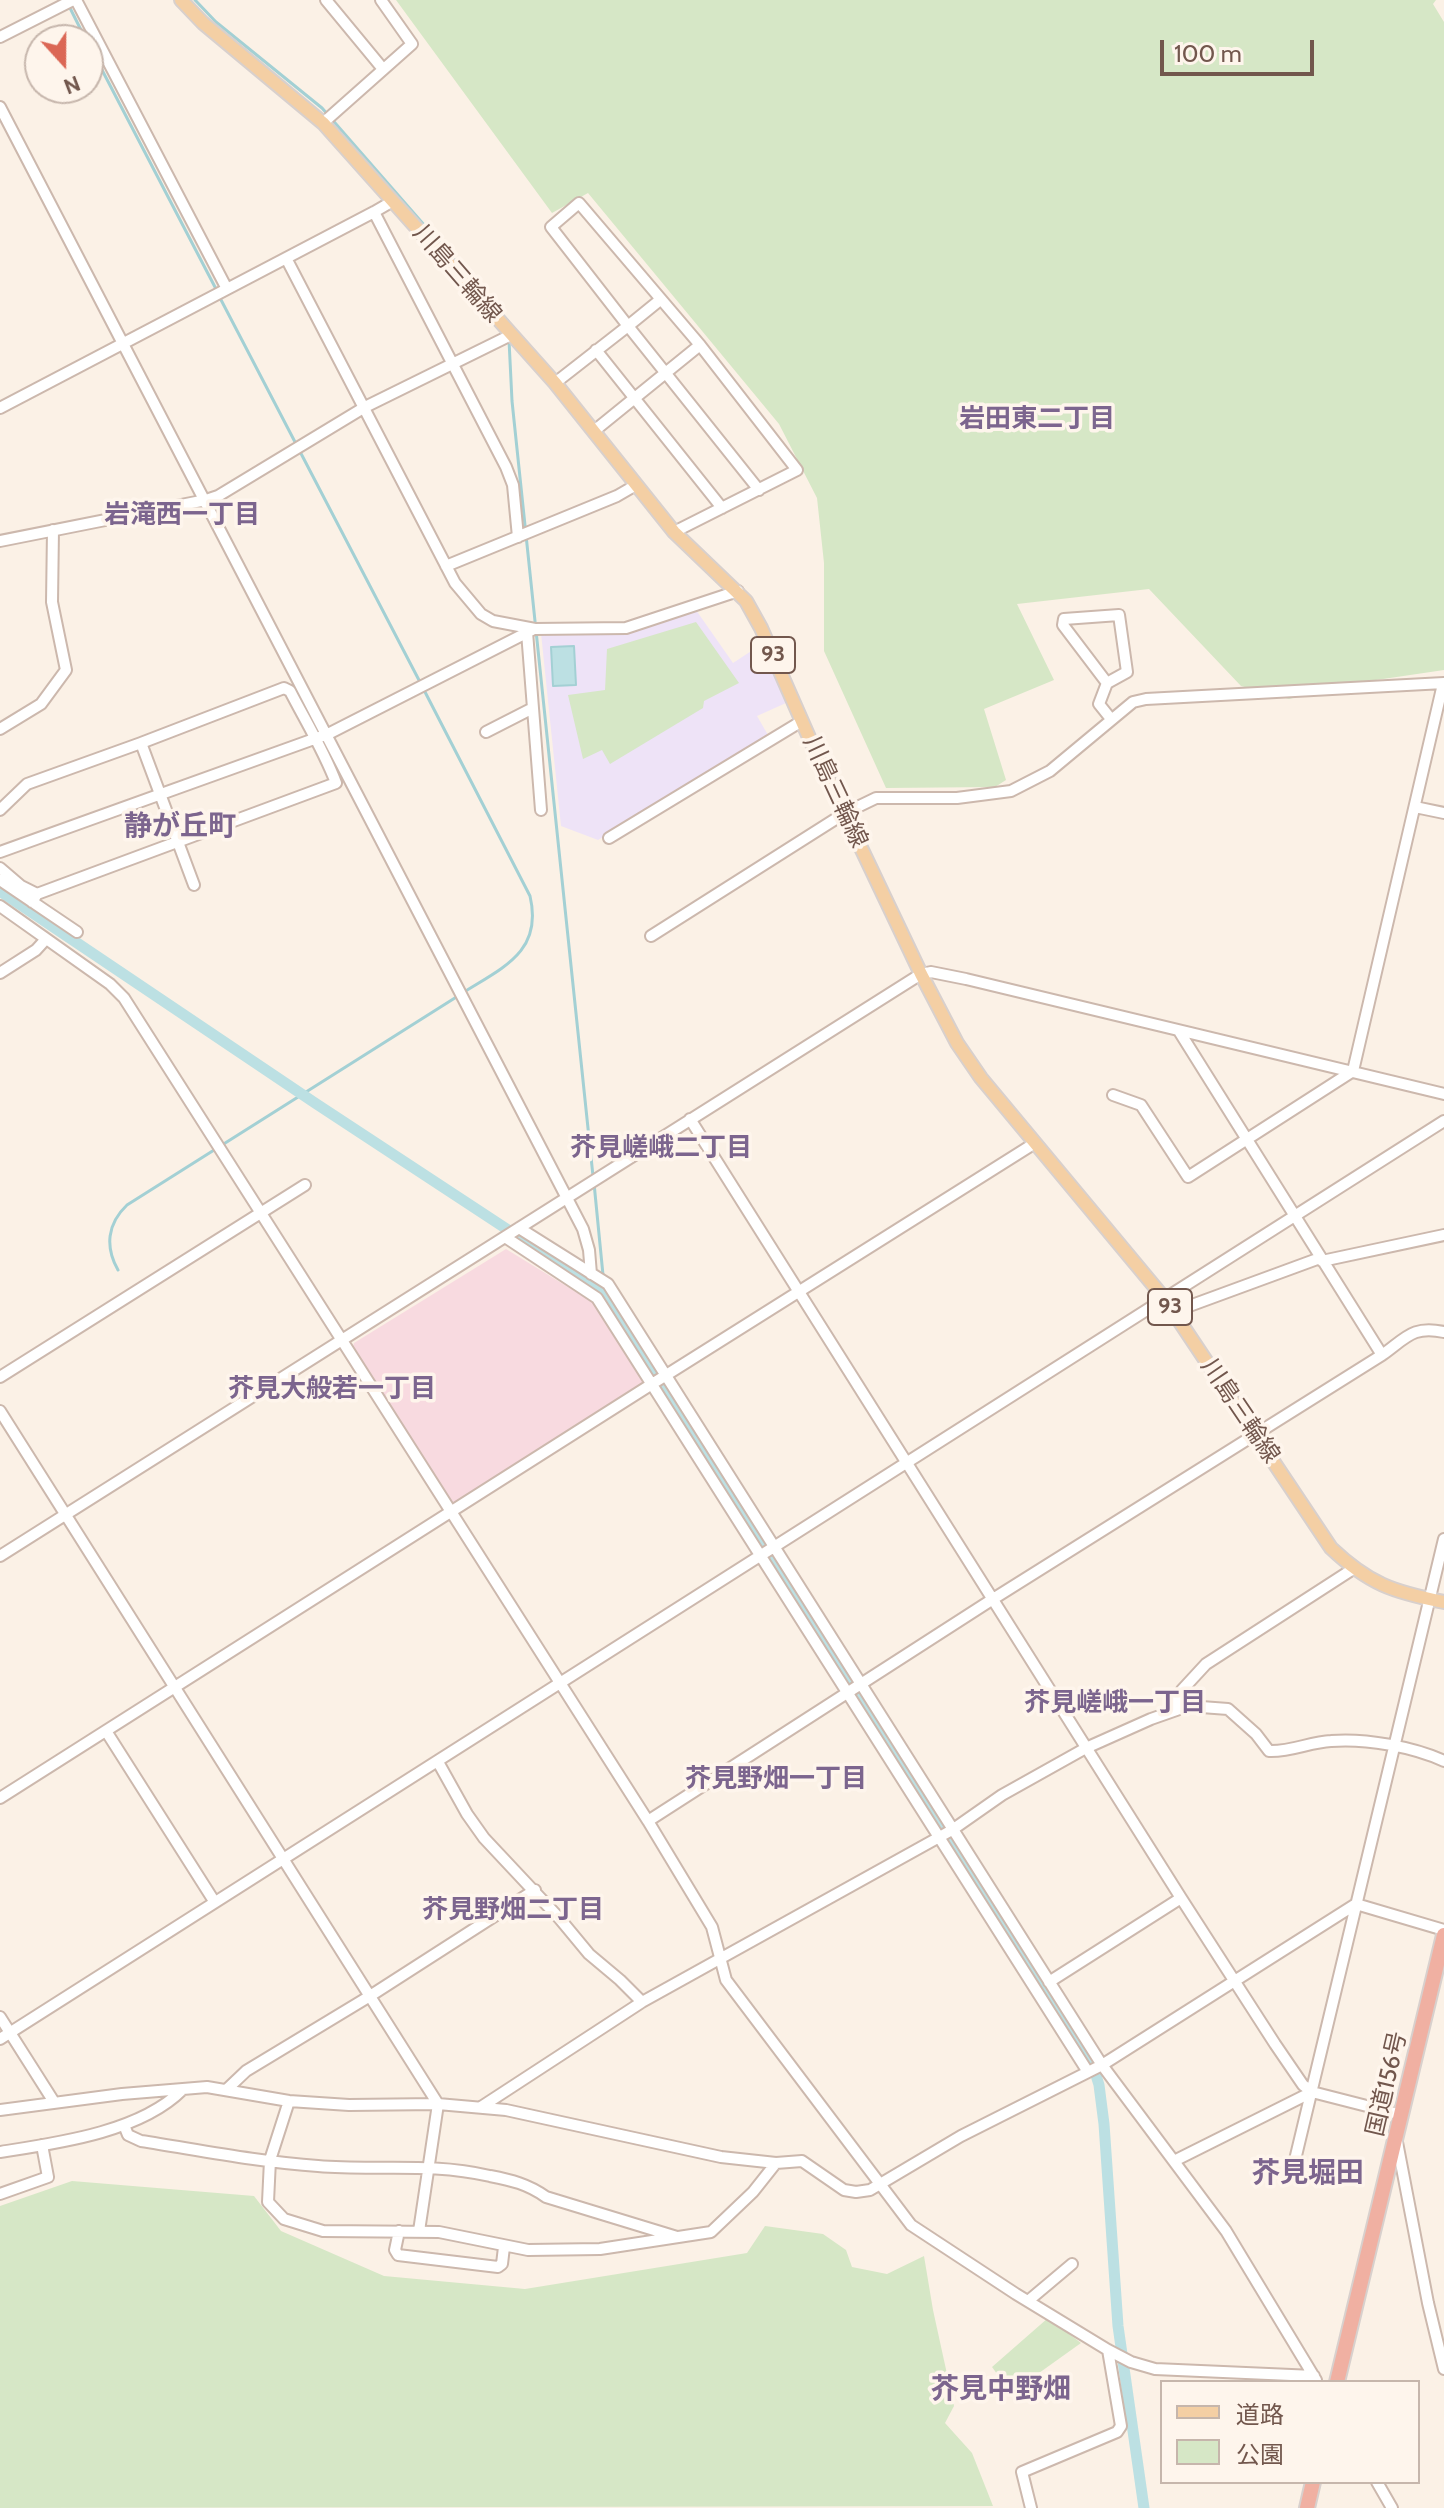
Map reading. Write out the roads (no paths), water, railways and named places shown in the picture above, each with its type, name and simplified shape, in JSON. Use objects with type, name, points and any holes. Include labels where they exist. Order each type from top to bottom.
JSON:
[{"type":"highway","name":"国道156号","points":[[1337,2380],[1444,1932]]},
{"type":"highway","points":[[1307,2508],[1313,2484]]},
{"type":"main road","name":"川島三輪線","points":[[181,0],[203,23],[323,123],[555,383],[674,532],[746,601],[921,974],[957,1043],[981,1078],[1164,1298],[1331,1548],[1353,1569],[1377,1584],[1437,1600]]},
{"type":"street","points":[[326,0],[383,69]]},
{"type":"street","points":[[323,123],[412,44],[381,0]]},
{"type":"street","points":[[0,37],[70,1],[221,292]]},
{"type":"street","points":[[0,107],[583,1229],[591,1274]]},
{"type":"street","points":[[0,408],[393,201]]},
{"type":"street","points":[[674,532],[759,490],[797,470],[700,345],[579,203],[551,227],[759,490]]},
{"type":"street","points":[[374,212],[513,485],[518,537]]},
{"type":"street","points":[[286,258],[455,583],[481,614],[493,621],[531,630],[626,628],[738,591]]},
{"type":"street","points":[[555,383],[660,300]]},
{"type":"street","points":[[0,550],[0,540],[218,496],[365,407],[511,335]]},
{"type":"street","points":[[594,431],[700,345]]},
{"type":"street","points":[[596,350],[722,508]]},
{"type":"street","points":[[446,566],[617,496],[636,485]]},
{"type":"street","points":[[0,729],[41,704],[66,670],[52,602],[53,530]]},
{"type":"street","points":[[1107,683],[1063,625],[1064,619],[1119,615],[1127,672],[1107,683],[1099,704],[1111,719]]},
{"type":"street","points":[[0,852],[328,734],[531,630]]},
{"type":"street","points":[[531,630],[541,810]]},
{"type":"street","points":[[651,936],[845,813],[876,798],[957,798],[1011,791],[1050,771],[1133,702],[1444,684],[1353,1071],[1188,1177],[1141,1105],[1113,1095]]},
{"type":"street","points":[[0,810],[27,784],[284,688],[290,691],[323,750],[336,783],[34,898],[0,880]]},
{"type":"street","points":[[486,732],[533,708]]},
{"type":"street","points":[[609,838],[802,721]]},
{"type":"street","points":[[141,743],[194,885]]},
{"type":"street","points":[[1415,807],[1444,813]]},
{"type":"street","points":[[0,868],[77,932]]},
{"type":"street","points":[[0,906],[110,984],[124,998],[648,1821],[712,1927],[726,1980],[911,2225],[1028,2301],[1131,2362],[1155,2369],[1315,2379]]},
{"type":"street","points":[[0,973],[36,950],[46,939]]},
{"type":"street","points":[[0,1556],[921,974],[931,972],[966,979],[1444,1094]]},
{"type":"street","points":[[1179,1031],[1382,1355]]},
{"type":"street","points":[[690,1119],[1296,2075],[1312,2092],[1402,2115]]},
{"type":"street","points":[[5,2036],[1444,1121]]},
{"type":"street","points":[[0,1798],[1035,1143]]},
{"type":"street","points":[[0,1377],[305,1185]]},
{"type":"street","points":[[519,1228],[608,1284],[1102,2065],[1226,2231],[1315,2379]]},
{"type":"street","points":[[1173,1312],[1321,1259],[1444,1235]]},
{"type":"street","points":[[505,1237],[588,1289],[597,1298],[1088,2072]]},
{"type":"street","points":[[648,1821],[1418,1330],[1444,1332]]},
{"type":"street","points":[[0,1411],[438,2104],[419,2231]]},
{"type":"street","points":[[1294,2164],[1394,1745],[1437,1600],[1444,1539]]},
{"type":"street","points":[[1172,1710],[1182,1690],[1206,1664],[1353,1569]]},
{"type":"street","points":[[481,2107],[642,2002],[720,1957],[952,1830],[1002,1795],[1086,1748],[1172,1710],[1188,1706],[1228,1709],[1256,1734],[1269,1751],[1282,1752],[1332,1741],[1394,1745],[1444,1761]]},
{"type":"street","points":[[106,1731],[214,1901]]},
{"type":"street","points":[[438,1762],[484,1838],[535,1890],[589,1954],[642,2002]]},
{"type":"street","points":[[226,2090],[246,2071],[535,1890]]},
{"type":"street","points":[[1049,1982],[1181,1898]]},
{"type":"street","points":[[1356,1904],[1444,1932]]},
{"type":"street","points":[[0,2110],[207,2087],[289,2101],[481,2107],[693,2152],[776,2163],[802,2161],[844,2190],[870,2190],[961,2136],[1102,2065],[1356,1904]]},
{"type":"street","points":[[1022,1970],[1036,1961]]},
{"type":"street","points":[[0,2017],[5,2036],[54,2102]]},
{"type":"street","points":[[0,2152],[124,2125],[169,2103],[182,2090]]},
{"type":"street","points":[[1174,2161],[1312,2092]]},
{"type":"street","points":[[289,2101],[270,2160],[268,2202],[284,2219],[323,2231],[439,2232],[528,2250],[600,2249],[682,2238],[711,2232],[753,2192],[776,2163]]},
{"type":"street","points":[[124,2125],[128,2135],[141,2141],[270,2160],[319,2166],[457,2168],[515,2181],[531,2186],[546,2197],[682,2238]]},
{"type":"street","points":[[1396,2140],[1444,2369]]},
{"type":"street","points":[[0,2194],[48,2177],[42,2145]]},
{"type":"street","points":[[399,2231],[395,2250],[398,2255],[498,2267],[502,2264],[504,2247]]},
{"type":"street","points":[[1028,2301],[1072,2264]]},
{"type":"street","points":[[1031,2508],[1022,2472],[1117,2432],[1121,2426],[1108,2350]]},
{"type":"street","points":[[1378,2484],[1392,2508]]},
{"type":"water","points":[[574,646],[576,685],[553,686],[551,647]]},
{"type":"waterway","points":[[195,0],[216,22],[322,108],[508,324]]},
{"type":"waterway","points":[[68,4],[78,24]]},
{"type":"waterway","points":[[104,74],[216,289]]},
{"type":"waterway","points":[[219,296],[421,684]]},
{"type":"waterway","points":[[509,340],[512,401],[593,1176]]},
{"type":"waterway","points":[[424,690],[530,896],[533,915],[531,931],[517,955],[464,992]]},
{"type":"waterway","points":[[0,891],[601,1291],[1091,2059],[1099,2085],[1104,2124],[1118,2326],[1144,2508]]},
{"type":"waterway","points":[[118,1270],[111,1253],[110,1236],[115,1220],[127,1205],[458,996]]},
{"type":"waterway","points":[[594,1183],[603,1275]]},
{"type":"district","name":"岩田東二丁目","points":[[1037,419]]},
{"type":"district","name":"岩滝西一丁目","points":[[182,515]]},
{"type":"district","name":"静が丘町","points":[[180,827]]},
{"type":"district","name":"芥見嵯峨二丁目","points":[[661,1148]]},
{"type":"district","name":"芥見大般若一丁目","points":[[332,1389]]},
{"type":"district","name":"芥見嵯峨一丁目","points":[[1115,1703]]},
{"type":"district","name":"芥見野畑一丁目","points":[[776,1779]]},
{"type":"district","name":"芥見野畑二丁目","points":[[513,1910]]},
{"type":"district","name":"芥見堀田","points":[[1308,2174]]},
{"type":"district","name":"芥見中野畑","points":[[1001,2390]]}]
